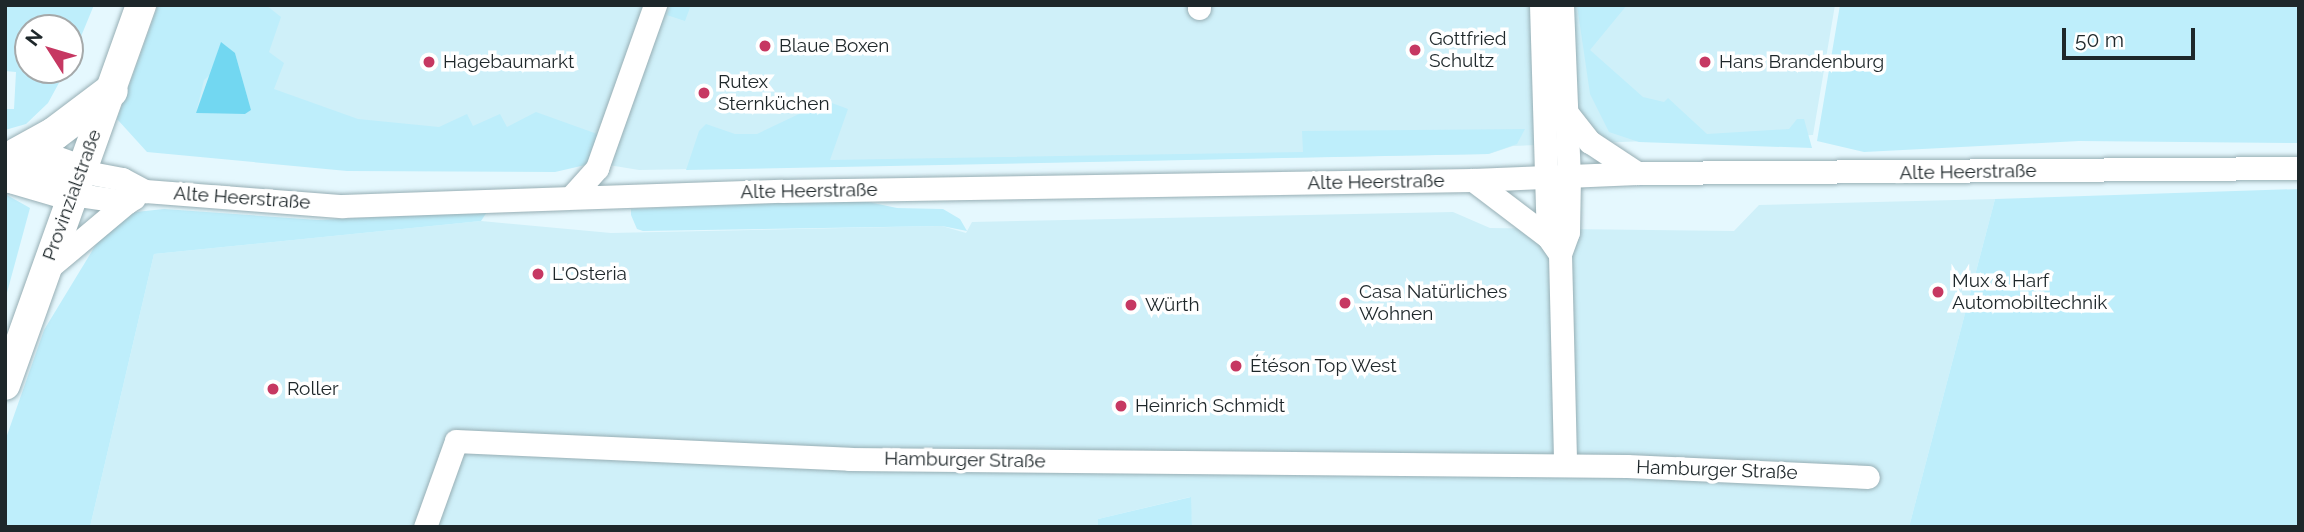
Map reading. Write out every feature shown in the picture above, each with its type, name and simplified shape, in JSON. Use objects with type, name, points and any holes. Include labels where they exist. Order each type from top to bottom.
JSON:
[{"type":"highway","points":[[9,161],[54,133],[111,90]]},
{"type":"highway","points":[[9,161],[38,156],[76,182]]},
{"type":"main road","name":"Provinzialstraße","points":[[5,385],[141,5]]},
{"type":"street","points":[[572,196],[597,167],[654,5]]},
{"type":"street","points":[[1542,5],[1546,177],[1554,246],[1565,466]]},
{"type":"street","points":[[1554,246],[1568,232],[1569,176],[1562,5]]},
{"type":"street","points":[[1567,113],[1590,142],[1637,173]]},
{"type":"street","name":"Alte Heerstraße","points":[[76,182],[136,196],[342,206],[572,196],[1473,180],[1637,173],[2299,168]]},
{"type":"street","name":"Alte Heerstraße","points":[[1473,180],[1554,246]]},
{"type":"street","points":[[44,272],[136,196]]},
{"type":"street","name":"Hamburger Straße","points":[[425,527],[456,441],[849,459],[1565,466],[1868,477]]},
{"type":"shaded area","points":[[5,5],[94,5],[84,29],[84,14],[14,14],[14,72],[5,71]]},
{"type":"shaded area","points":[[158,5],[266,5],[281,17],[269,52],[284,63],[274,89],[358,119],[439,127],[467,114],[473,126],[500,114],[507,127],[536,112],[600,135],[594,163],[555,172],[347,171],[147,152],[117,119]],"holes":[[[235,53],[251,110],[245,114],[196,113],[204,80]]]},
{"type":"shaded area","points":[[190,5],[1835,5],[1813,135],[1513,146],[1489,154],[639,170],[554,156],[189,120]]},
{"type":"shaded area","points":[[671,5],[691,5],[685,21],[667,15]]},
{"type":"shaded area","points":[[1577,5],[1627,5],[1590,50],[1643,97],[1664,102],[1668,98],[1707,134],[1789,129],[1797,119],[1804,119],[1812,148],[1639,142],[1609,132],[1590,94]]},
{"type":"shaded area","points":[[1840,5],[2299,5],[2299,143],[2079,141],[1864,152],[1817,141]]},
{"type":"shaded area","points":[[15,84],[58,84],[48,103],[26,124],[5,130],[5,109],[14,109]]},
{"type":"shaded area","points":[[813,96],[848,109],[830,160],[1303,152],[1302,131],[1525,129],[1517,144],[1488,154],[686,170],[699,131],[706,124],[735,134],[757,134],[799,114]]},
{"type":"shaded area","points":[[2299,189],[2299,527],[1909,527],[1995,199]]},
{"type":"shaded area","points":[[5,194],[30,208],[5,300]]},
{"type":"shaded area","points":[[1995,199],[1909,527],[1192,527],[1190,497],[1098,519],[1098,527],[90,527],[154,254],[481,221],[611,233],[942,226],[966,233],[972,222],[1453,212],[1490,228],[1734,231],[1759,205]]},
{"type":"shaded area","points":[[859,200],[897,208],[943,209],[960,219],[967,231],[942,226],[643,231],[637,229],[631,215],[631,209]]},
{"type":"shaded area","points":[[164,209],[318,220],[487,212],[481,221],[154,254],[90,527],[5,527],[5,441],[44,330],[106,228],[136,212]]},
{"type":"shaded area","points":[[1191,497],[1192,527],[1098,527],[1098,519]]},
{"type":"water","points":[[221,42],[235,53],[251,110],[245,114],[196,113]]},
{"type":"place","name":"Blaue Boxen","points":[[765,46]]},
{"type":"place","name":"Gottfried Schultz","points":[[1415,50]]},
{"type":"place","name":"Hagebaumarkt","points":[[429,62]]},
{"type":"place","name":"Hans Brandenburg","points":[[1705,62]]},
{"type":"place","name":"Rutex Sternküchen","points":[[704,93]]},
{"type":"place","name":"L'Osteria","points":[[538,274]]},
{"type":"place","name":"Mux & Harf Automobiltechnik","points":[[1938,292]]},
{"type":"place","name":"Casa Natürliches Wohnen","points":[[1345,303]]},
{"type":"place","name":"Würth","points":[[1131,305]]},
{"type":"place","name":"Étéson Top West","points":[[1236,366]]},
{"type":"place","name":"Roller","points":[[273,389]]},
{"type":"place","name":"Heinrich Schmidt","points":[[1121,406]]}]
